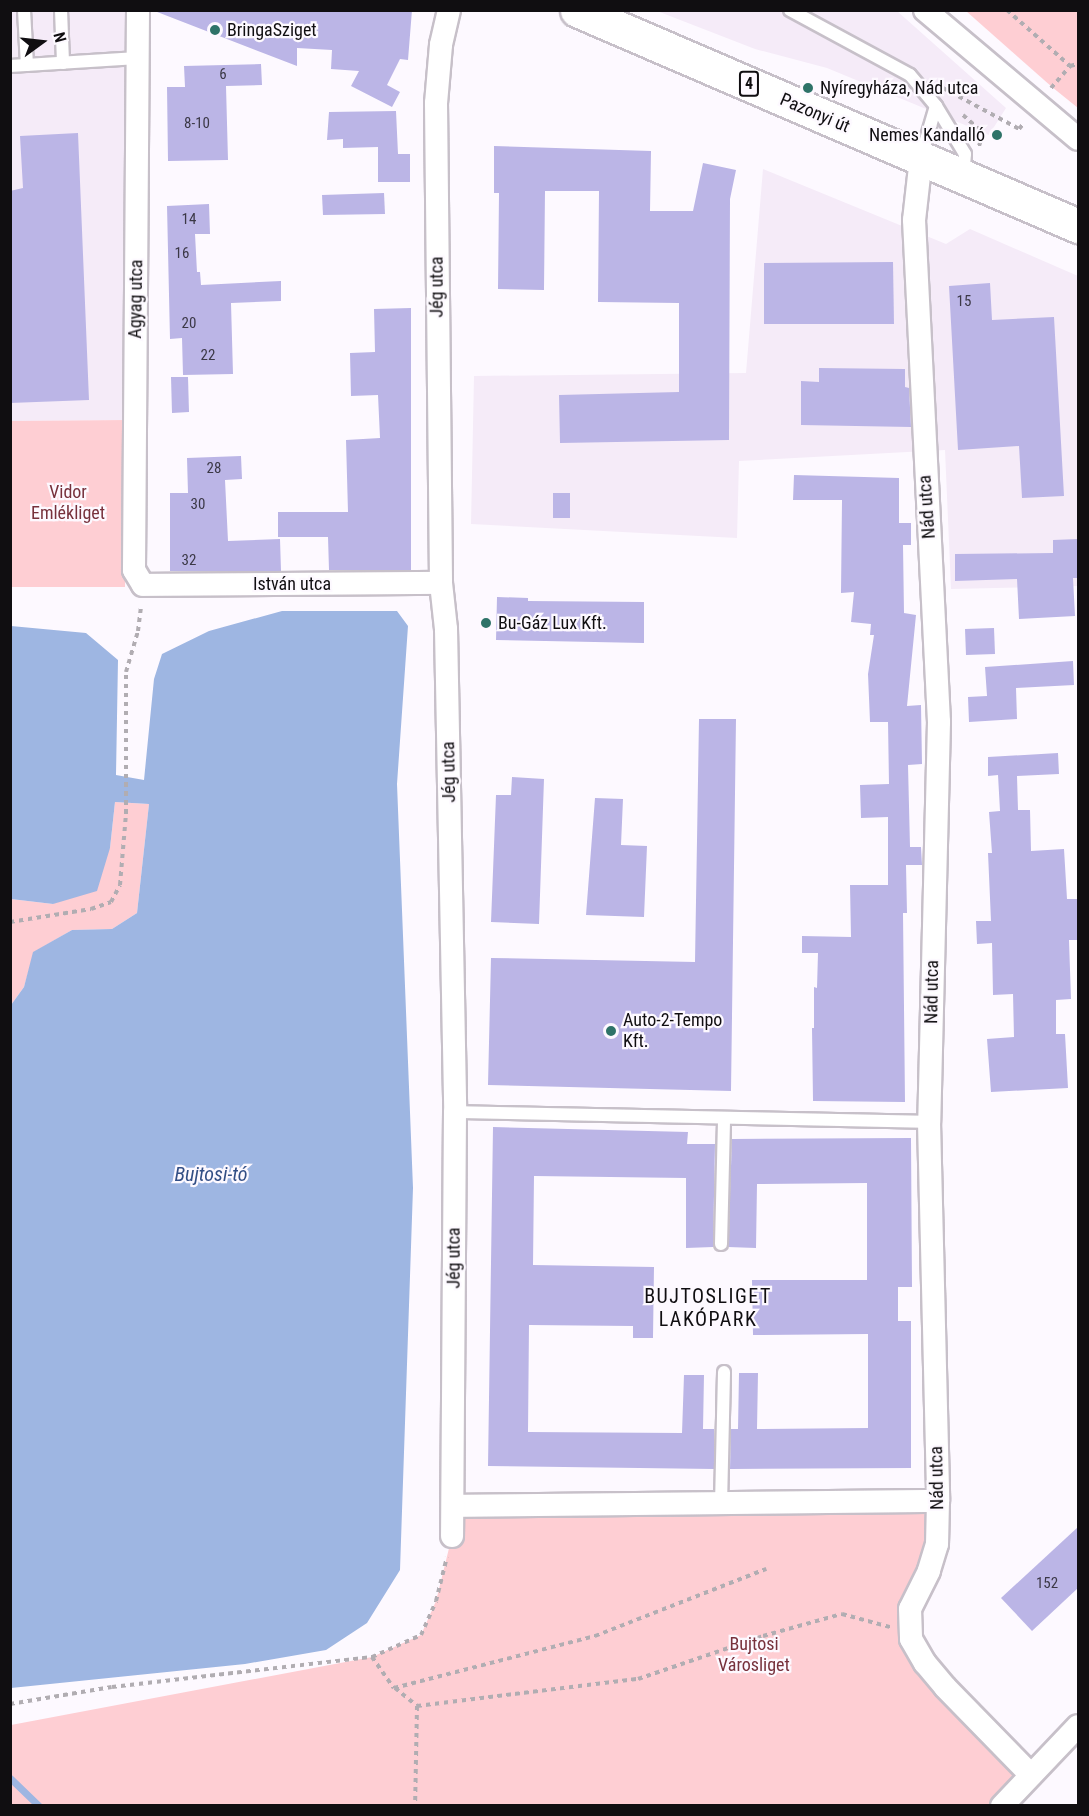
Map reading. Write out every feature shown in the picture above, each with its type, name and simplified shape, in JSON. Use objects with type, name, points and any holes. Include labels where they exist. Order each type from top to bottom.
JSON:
[{"type":"main road","name":"Pazonyi út","points":[[578,10],[921,158]]},
{"type":"main road","name":"4","points":[[921,158],[1078,226]]},
{"type":"street","name":"Agyag utca","points":[[138,10],[134,570],[143,585]]},
{"type":"street","name":"Jég utca","points":[[450,10],[441,45],[436,103],[441,583],[446,629],[455,1112],[453,1536]]},
{"type":"street","points":[[925,10],[1078,140]]},
{"type":"street","name":"Nád utca","points":[[921,158],[914,220],[939,722],[929,1122],[938,1500],[937,1544],[929,1570],[910,1609],[911,1639],[925,1663],[945,1688],[1031,1775]]},
{"type":"street","name":"István utca","points":[[143,585],[441,583]]},
{"type":"street","points":[[453,1506],[938,1500]]},
{"type":"street","points":[[1002,1806],[1078,1726]]},
{"type":"lane","points":[[24,10],[27,65]]},
{"type":"lane","points":[[61,10],[63,63]]},
{"type":"lane","points":[[790,10],[910,75],[936,106],[965,154],[964,165],[969,179]]},
{"type":"lane","points":[[10,66],[138,58]]},
{"type":"lane","points":[[921,158],[936,106]]},
{"type":"lane","points":[[455,1112],[929,1122]]},
{"type":"lane","points":[[721,1244],[724,1118]]},
{"type":"lane","points":[[721,1504],[724,1372]]},
{"type":"path","points":[[1007,10],[1070,66]]},
{"type":"path","points":[[1037,104],[1070,66],[1078,64]]},
{"type":"path","points":[[920,87],[948,88],[1019,129]]},
{"type":"path","points":[[10,922],[91,909],[111,902],[120,885],[126,814],[126,672],[138,631],[143,585]]},
{"type":"path","points":[[10,1704],[123,1686],[372,1657],[421,1635],[436,1601],[453,1536]]},
{"type":"path","points":[[394,1688],[596,1636],[766,1569]]},
{"type":"path","points":[[372,1657],[394,1688],[417,1706],[638,1679],[763,1636],[842,1614],[882,1623],[911,1639]]},
{"type":"path","points":[[415,1806],[417,1706]]},
{"type":"shaded area","points":[[10,11],[128,11],[127,420],[11,421]]},
{"type":"shaded area","points":[[657,11],[897,11],[1006,108],[989,135],[827,68],[755,49]]},
{"type":"shaded area","points":[[763,169],[946,244],[970,229],[1078,276],[1078,586],[951,589],[945,450],[739,461],[737,538],[471,524],[474,376],[746,373]]},
{"type":"green space","points":[[966,11],[1078,11],[1078,108],[1052,87]]},
{"type":"green space","name":"Vidor Emlékliget","points":[[127,420],[125,587],[11,587],[10,421]]},
{"type":"green space","points":[[115,802],[149,804],[137,913],[112,929],[72,930],[34,952],[24,987],[11,1005],[11,899],[53,904],[110,848]]},
{"type":"green space","name":"Bujtosi Városliget","points":[[938,1501],[911,1639],[1031,1775],[1001,1806],[11,1806],[11,1725],[372,1657],[421,1635],[436,1601],[452,1536],[453,1506]]},
{"type":"water","name":"Bujtosi-tó","points":[[282,611],[397,611],[408,626],[397,784],[413,1188],[400,1570],[367,1623],[326,1650],[245,1664],[11,1688],[11,1005],[24,987],[33,952],[72,930],[112,929],[137,913],[149,804],[115,802],[110,848],[97,891],[53,904],[11,899],[11,626],[86,633],[118,660],[116,775],[144,780],[154,679],[162,654],[209,631]]},
{"type":"building","points":[[152,10],[412,10],[408,60],[400,59],[387,85],[400,92],[392,107],[351,86],[359,71],[331,69],[332,50],[297,48],[297,66]]},
{"type":"building","points":[[261,64],[262,85],[226,86],[228,160],[168,161],[167,87],[185,87],[184,66]]},
{"type":"building","points":[[396,111],[398,154],[410,154],[410,182],[378,182],[378,147],[343,148],[343,139],[327,140],[329,112]]},
{"type":"building","points":[[78,133],[89,400],[10,403],[10,191],[23,188],[20,136]]},
{"type":"building","points":[[494,146],[651,151],[650,211],[693,211],[703,163],[736,170],[730,199],[729,440],[560,443],[559,395],[679,392],[679,303],[598,302],[599,191],[545,191],[544,290],[498,289],[499,193],[494,193]]},
{"type":"building","points":[[384,193],[385,214],[323,215],[322,195]]},
{"type":"building","points":[[209,204],[210,234],[195,234],[197,272],[200,272],[201,285],[281,281],[281,301],[231,303],[233,374],[183,375],[182,338],[170,339],[167,206]]},
{"type":"building","points":[[893,262],[894,324],[764,324],[764,263]]},
{"type":"building","points":[[990,283],[992,320],[1054,317],[1064,496],[1022,498],[1019,446],[958,450],[949,286]]},
{"type":"building","points":[[411,308],[411,570],[329,570],[328,537],[278,537],[278,512],[348,512],[346,440],[380,438],[378,395],[351,396],[350,353],[375,352],[374,309]]},
{"type":"building","points":[[819,368],[905,369],[905,387],[909,388],[911,427],[801,425],[801,381],[819,382]]},
{"type":"building","points":[[171,377],[188,377],[189,412],[172,413]]},
{"type":"building","points":[[241,456],[242,479],[225,480],[228,541],[280,539],[281,571],[170,571],[170,493],[188,493],[187,458]]},
{"type":"building","points":[[794,475],[899,478],[899,523],[911,523],[911,545],[903,545],[904,613],[916,615],[907,706],[921,705],[922,764],[908,765],[910,847],[921,847],[922,865],[906,865],[907,913],[903,913],[905,1102],[813,1101],[812,1028],[814,1028],[814,987],[817,988],[818,953],[802,953],[802,936],[851,937],[850,885],[888,885],[888,817],[861,818],[860,785],[889,784],[888,722],[870,722],[868,674],[874,635],[870,635],[871,624],[851,622],[854,592],[841,593],[842,500],[793,500]]},
{"type":"building","points":[[553,493],[570,493],[570,518],[553,518]]},
{"type":"building","points":[[1078,539],[1078,578],[1073,578],[1075,616],[1019,619],[1017,579],[955,581],[955,554],[1053,553],[1053,540]]},
{"type":"building","points":[[497,597],[528,598],[528,601],[644,602],[644,643],[496,640]]},
{"type":"building","points":[[994,628],[995,654],[966,655],[965,629]]},
{"type":"building","points":[[1073,661],[1074,685],[1016,688],[1017,719],[969,722],[968,697],[987,696],[985,667]]},
{"type":"building","points":[[699,719],[736,719],[731,1091],[488,1085],[491,958],[695,962]]},
{"type":"building","points":[[1058,753],[1059,774],[1017,776],[1018,810],[1030,810],[1031,851],[1064,849],[1067,899],[1078,899],[1078,940],[1069,940],[1071,999],[1056,1000],[1056,1034],[1065,1034],[1068,1088],[991,1092],[987,1039],[1014,1037],[1013,994],[993,995],[992,943],[977,944],[976,921],[991,921],[988,853],[992,853],[989,812],[1000,811],[998,775],[988,776],[988,757]]},
{"type":"building","points":[[512,777],[544,779],[539,924],[491,922],[496,795],[511,795]]},
{"type":"building","points":[[595,798],[623,799],[621,845],[647,846],[644,917],[586,915]]},
{"type":"building","points":[[493,1127],[688,1132],[687,1144],[715,1144],[713,1247],[686,1248],[686,1178],[534,1176],[533,1265],[654,1267],[653,1338],[633,1338],[633,1326],[529,1325],[528,1432],[682,1433],[684,1375],[704,1375],[703,1429],[714,1429],[714,1469],[488,1466]]},
{"type":"building","points":[[911,1138],[912,1287],[898,1287],[898,1321],[911,1321],[911,1468],[730,1469],[731,1429],[738,1429],[739,1373],[758,1373],[757,1429],[868,1428],[868,1334],[753,1335],[752,1280],[867,1280],[867,1183],[757,1184],[756,1248],[728,1247],[732,1139]]},
{"type":"building","points":[[1078,1527],[1078,1588],[1032,1631],[1001,1598]]},
{"type":"waterway","points":[[10,1778],[39,1806]]},
{"type":"place","name":"BringaSziget","points":[[215,30]]},
{"type":"place","name":"Nyíregyháza, Nád utca","points":[[808,88]]},
{"type":"place","name":"Nemes Kandalló","points":[[997,135]]},
{"type":"place","name":"Bu-Gáz Lux Kft.","points":[[486,623]]},
{"type":"place","name":"Auto-2-Tempo Kft.","points":[[611,1031]]},
{"type":"district","name":"BUJTOSLIGET LAKÓPARK","points":[[708,1308]]}]
